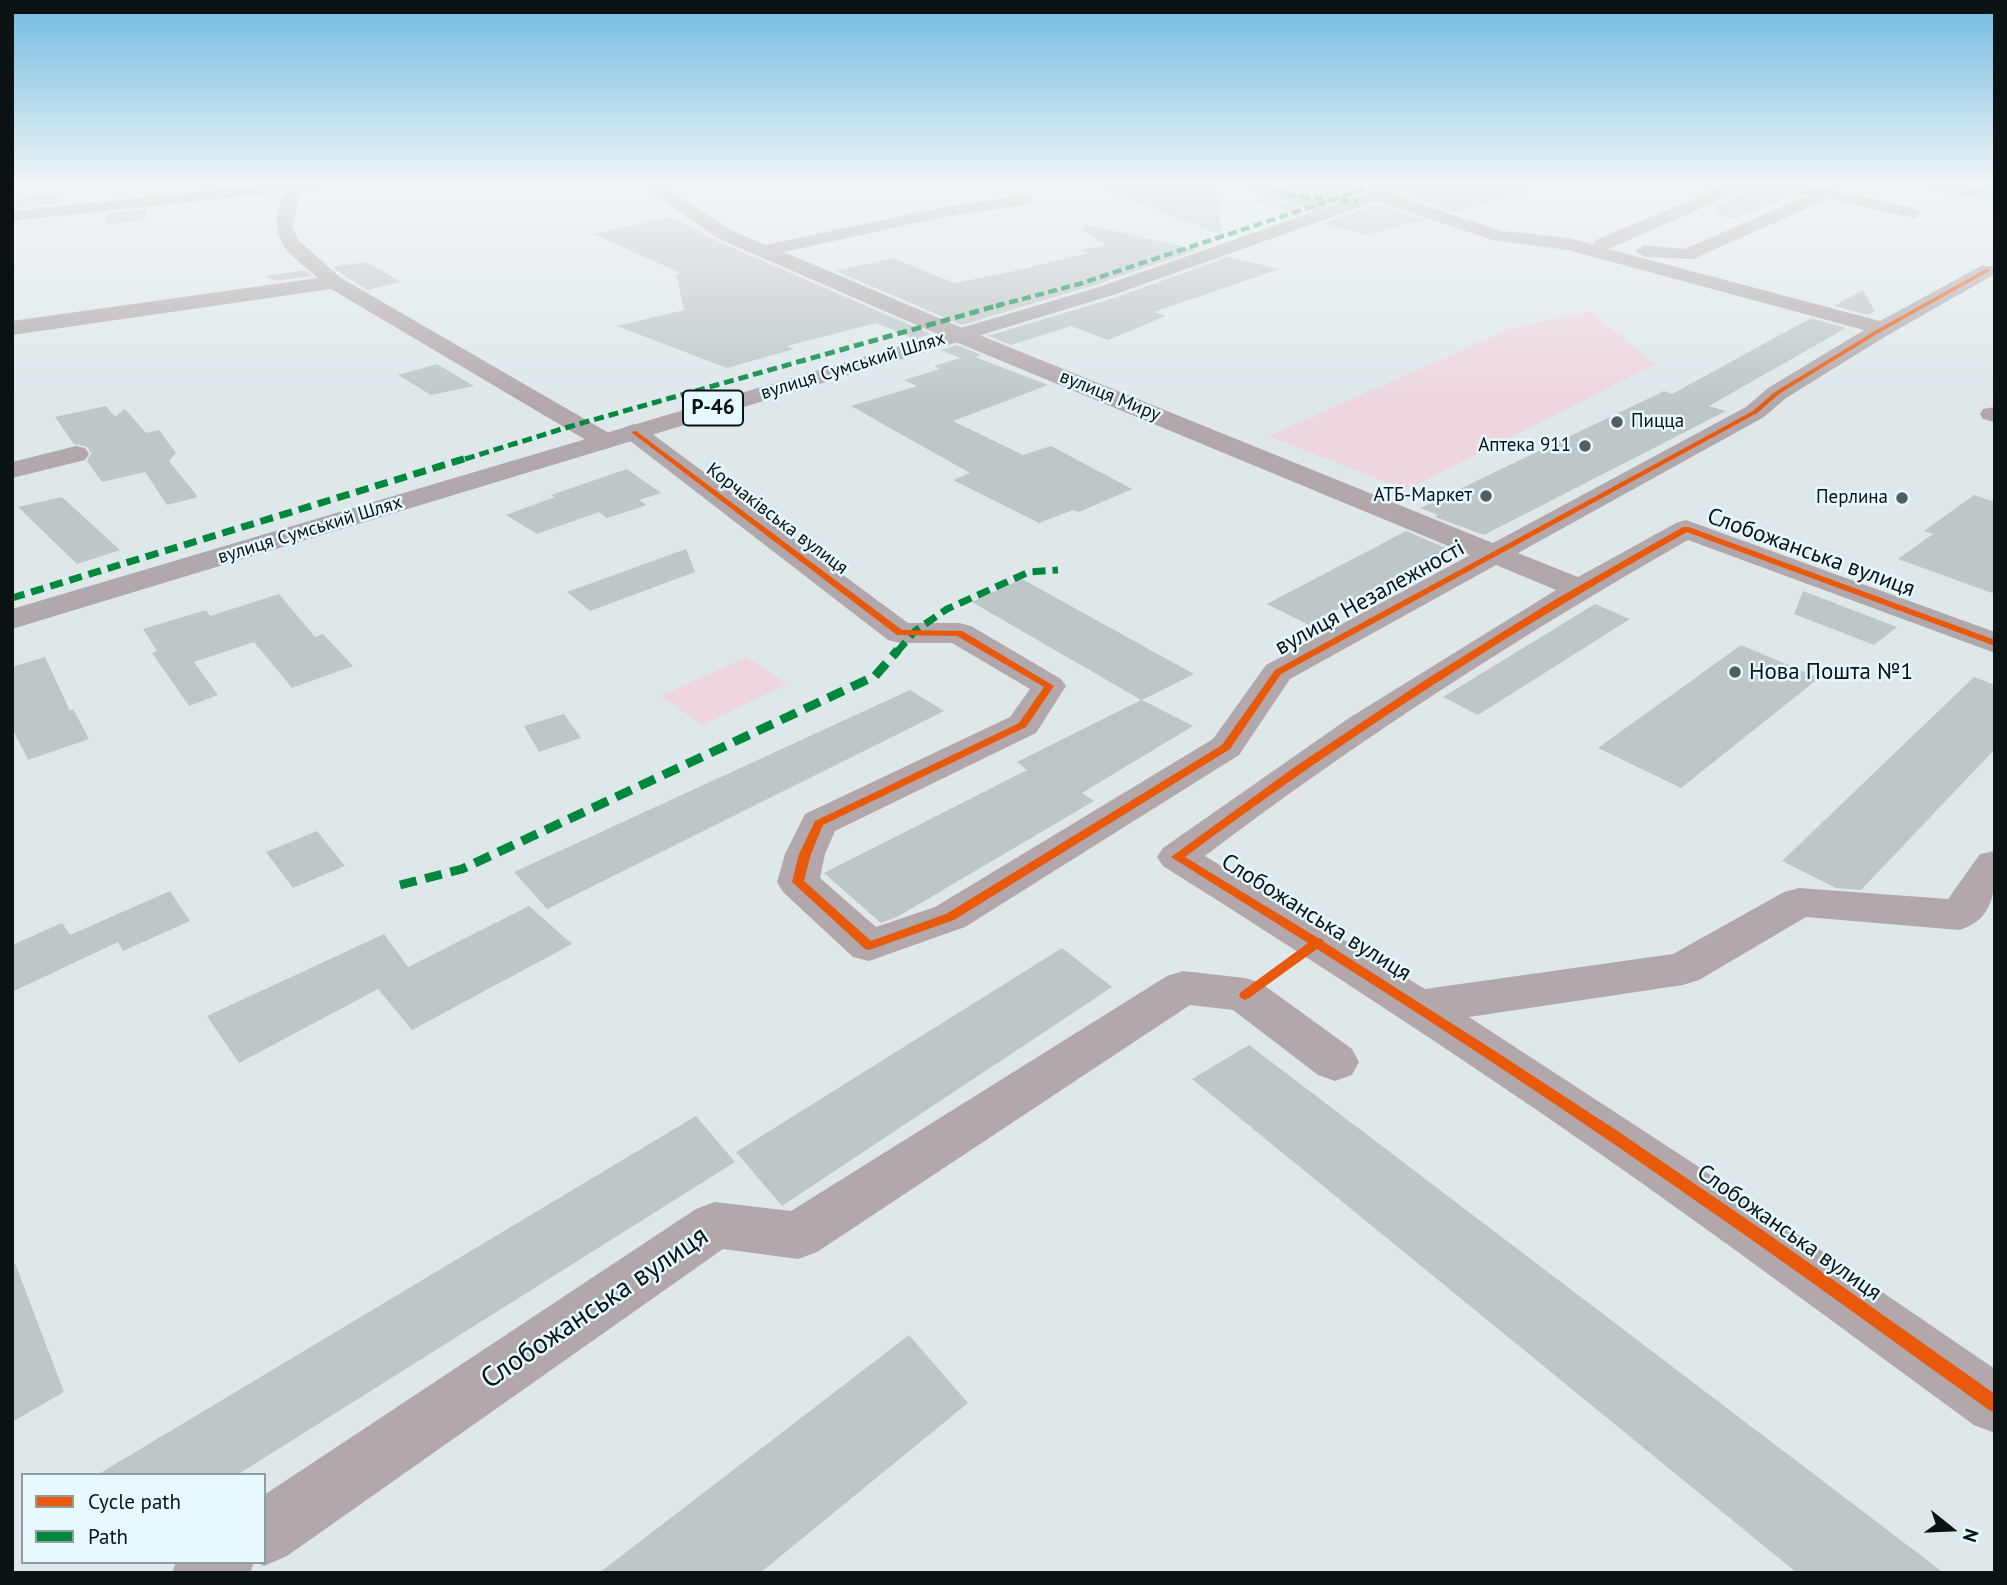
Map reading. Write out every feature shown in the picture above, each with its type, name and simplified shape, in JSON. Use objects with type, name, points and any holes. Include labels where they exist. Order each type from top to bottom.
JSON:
[{"type":"main road","name":"вулиця Сумський Шлях","points":[[12,619],[959,335],[1106,290],[1197,258]]},
{"type":"street","points":[[307,258],[334,282],[605,441]]},
{"type":"street","name":"вулиця Миру","points":[[780,258],[959,335],[1582,590]]},
{"type":"street","points":[[1621,258],[1883,329]]},
{"type":"street","name":"вулиця Незалежності","points":[[805,854],[797,882],[869,946],[950,917],[1226,747],[1278,672],[1755,412],[1777,393],[1988,270]]},
{"type":"street","points":[[12,328],[334,282]]},
{"type":"street","name":"Корчаківська вулиця","points":[[634,432],[900,633],[959,633],[1049,687],[1023,725],[819,823],[805,854]]},
{"type":"street","points":[[12,470],[76,454]]},
{"type":"street","name":"Слобожанська вулиця","points":[[1995,643],[1686,529],[1439,674],[1295,770],[1177,857],[1318,942],[1676,1178],[1995,1404]]},
{"type":"street","name":"Слобожанська вулиця","points":[[1419,1007],[1683,969],[1799,902],[1959,915],[1995,864]]},
{"type":"street","name":"Слобожанська вулиця","points":[[266,1532],[715,1225],[798,1235],[1183,988],[1245,995],[1335,1062]]},
{"type":"shaded area","points":[[1589,311],[1656,364],[1406,490],[1269,436],[1509,329]]},
{"type":"shaded area","points":[[746,657],[787,684],[702,725],[661,696]]},
{"type":"building","points":[[647,258],[756,258],[931,334],[915,339],[876,323],[787,346],[794,349],[727,368],[617,326],[684,310],[676,275],[681,273]]},
{"type":"building","points":[[893,258],[954,283],[1068,258],[1174,258],[962,325],[836,271]]},
{"type":"building","points":[[1225,258],[1279,269],[1154,312],[1166,316],[1108,340],[1071,326],[1011,345],[988,336],[1114,298]]},
{"type":"building","points":[[366,262],[401,282],[367,290],[332,267]]},
{"type":"building","points":[[305,270],[312,276],[275,281],[265,276]]},
{"type":"building","points":[[1863,290],[1875,311],[1868,315],[1834,306]]},
{"type":"building","points":[[1811,318],[1846,328],[1709,406],[1726,411],[1484,535],[1435,517],[1438,515],[1420,508],[1664,391],[1672,394]]},
{"type":"building","points":[[957,345],[981,355],[975,357],[1048,385],[953,421],[1023,455],[1051,446],[1132,489],[1079,512],[1073,510],[1039,523],[953,480],[970,473],[851,406],[917,386],[904,380],[940,369],[934,366],[960,358],[941,350]]},
{"type":"building","points":[[437,364],[474,386],[431,395],[398,375]]},
{"type":"building","points":[[106,406],[115,417],[125,409],[146,433],[159,430],[176,453],[169,461],[198,497],[167,505],[145,472],[102,482],[87,461],[91,453],[87,447],[74,444],[55,417]]},
{"type":"building","points":[[627,469],[661,493],[639,500],[647,505],[607,518],[599,512],[537,534],[506,515],[555,497],[551,495]]},
{"type":"building","points":[[1974,495],[1995,502],[1995,594],[1898,559],[1933,534],[1924,531]]},
{"type":"building","points":[[62,497],[120,550],[77,564],[18,507]]},
{"type":"building","points":[[1406,531],[1448,549],[1309,625],[1267,604]]},
{"type":"building","points":[[686,549],[695,572],[590,611],[567,592]]},
{"type":"building","points":[[1022,579],[1194,674],[1142,700],[1193,726],[1082,793],[1094,801],[897,917],[881,923],[824,873],[1027,770],[1017,762],[1141,700],[972,602]]},
{"type":"building","points":[[1803,591],[1897,627],[1874,645],[1794,614]]},
{"type":"building","points":[[279,594],[315,637],[323,634],[353,666],[292,688],[254,642],[194,662],[218,695],[189,706],[152,653],[157,651],[143,629],[206,610],[210,616]]},
{"type":"building","points":[[1595,604],[1630,619],[1478,715],[1443,697]]},
{"type":"building","points":[[1741,645],[1819,678],[1681,788],[1598,748]]},
{"type":"building","points":[[45,657],[70,711],[73,709],[89,739],[28,760],[12,728],[12,667]]},
{"type":"building","points":[[1974,677],[1995,685],[1995,749],[1861,890],[1836,888],[1782,861]]},
{"type":"building","points":[[910,690],[944,711],[547,909],[514,872]]},
{"type":"building","points":[[564,714],[581,738],[539,752],[524,726]]},
{"type":"building","points":[[317,831],[345,866],[293,888],[266,852]]},
{"type":"building","points":[[170,891],[190,921],[123,951],[118,942],[12,992],[12,945],[62,923],[70,935]]},
{"type":"building","points":[[529,906],[572,944],[412,1030],[378,989],[239,1063],[207,1016],[384,934],[408,967]]},
{"type":"building","points":[[1062,948],[1112,987],[782,1206],[736,1152]]},
{"type":"building","points":[[1249,1045],[1944,1573],[1797,1573],[1192,1079]]},
{"type":"building","points":[[696,1116],[735,1162],[240,1473],[100,1473]]},
{"type":"building","points":[[15,1263],[64,1392],[12,1422],[12,1264]]},
{"type":"building","points":[[909,1335],[968,1403],[760,1573],[599,1573]]},
{"type":"marked path","points":[[12,598],[575,425],[1079,284],[1157,258]]},
{"type":"marked path","points":[[400,885],[462,869],[875,676],[915,631],[947,609],[1029,572],[1058,570]]},
{"type":"cycle path","points":[[634,432],[900,633],[959,633],[1049,686],[1023,725],[819,823],[805,854],[798,882],[869,946],[950,917],[1226,747],[1278,672],[1755,412],[1777,393],[1880,330],[1988,270]]},
{"type":"cycle path","points":[[1995,643],[1686,529],[1554,604],[1426,684],[1300,768],[1177,857],[1303,934],[1552,1095],[1715,1206],[1995,1404]]},
{"type":"cycle path","points":[[1245,995],[1318,942]]},
{"type":"place","name":"Пицца","points":[[1617,422]]},
{"type":"place","name":"Аптека 911","points":[[1585,446]]},
{"type":"place","name":"АТБ-Маркет","points":[[1486,496]]},
{"type":"place","name":"Перлина","points":[[1902,498]]},
{"type":"place","name":"Нова Пошта №1","points":[[1735,672]]}]
